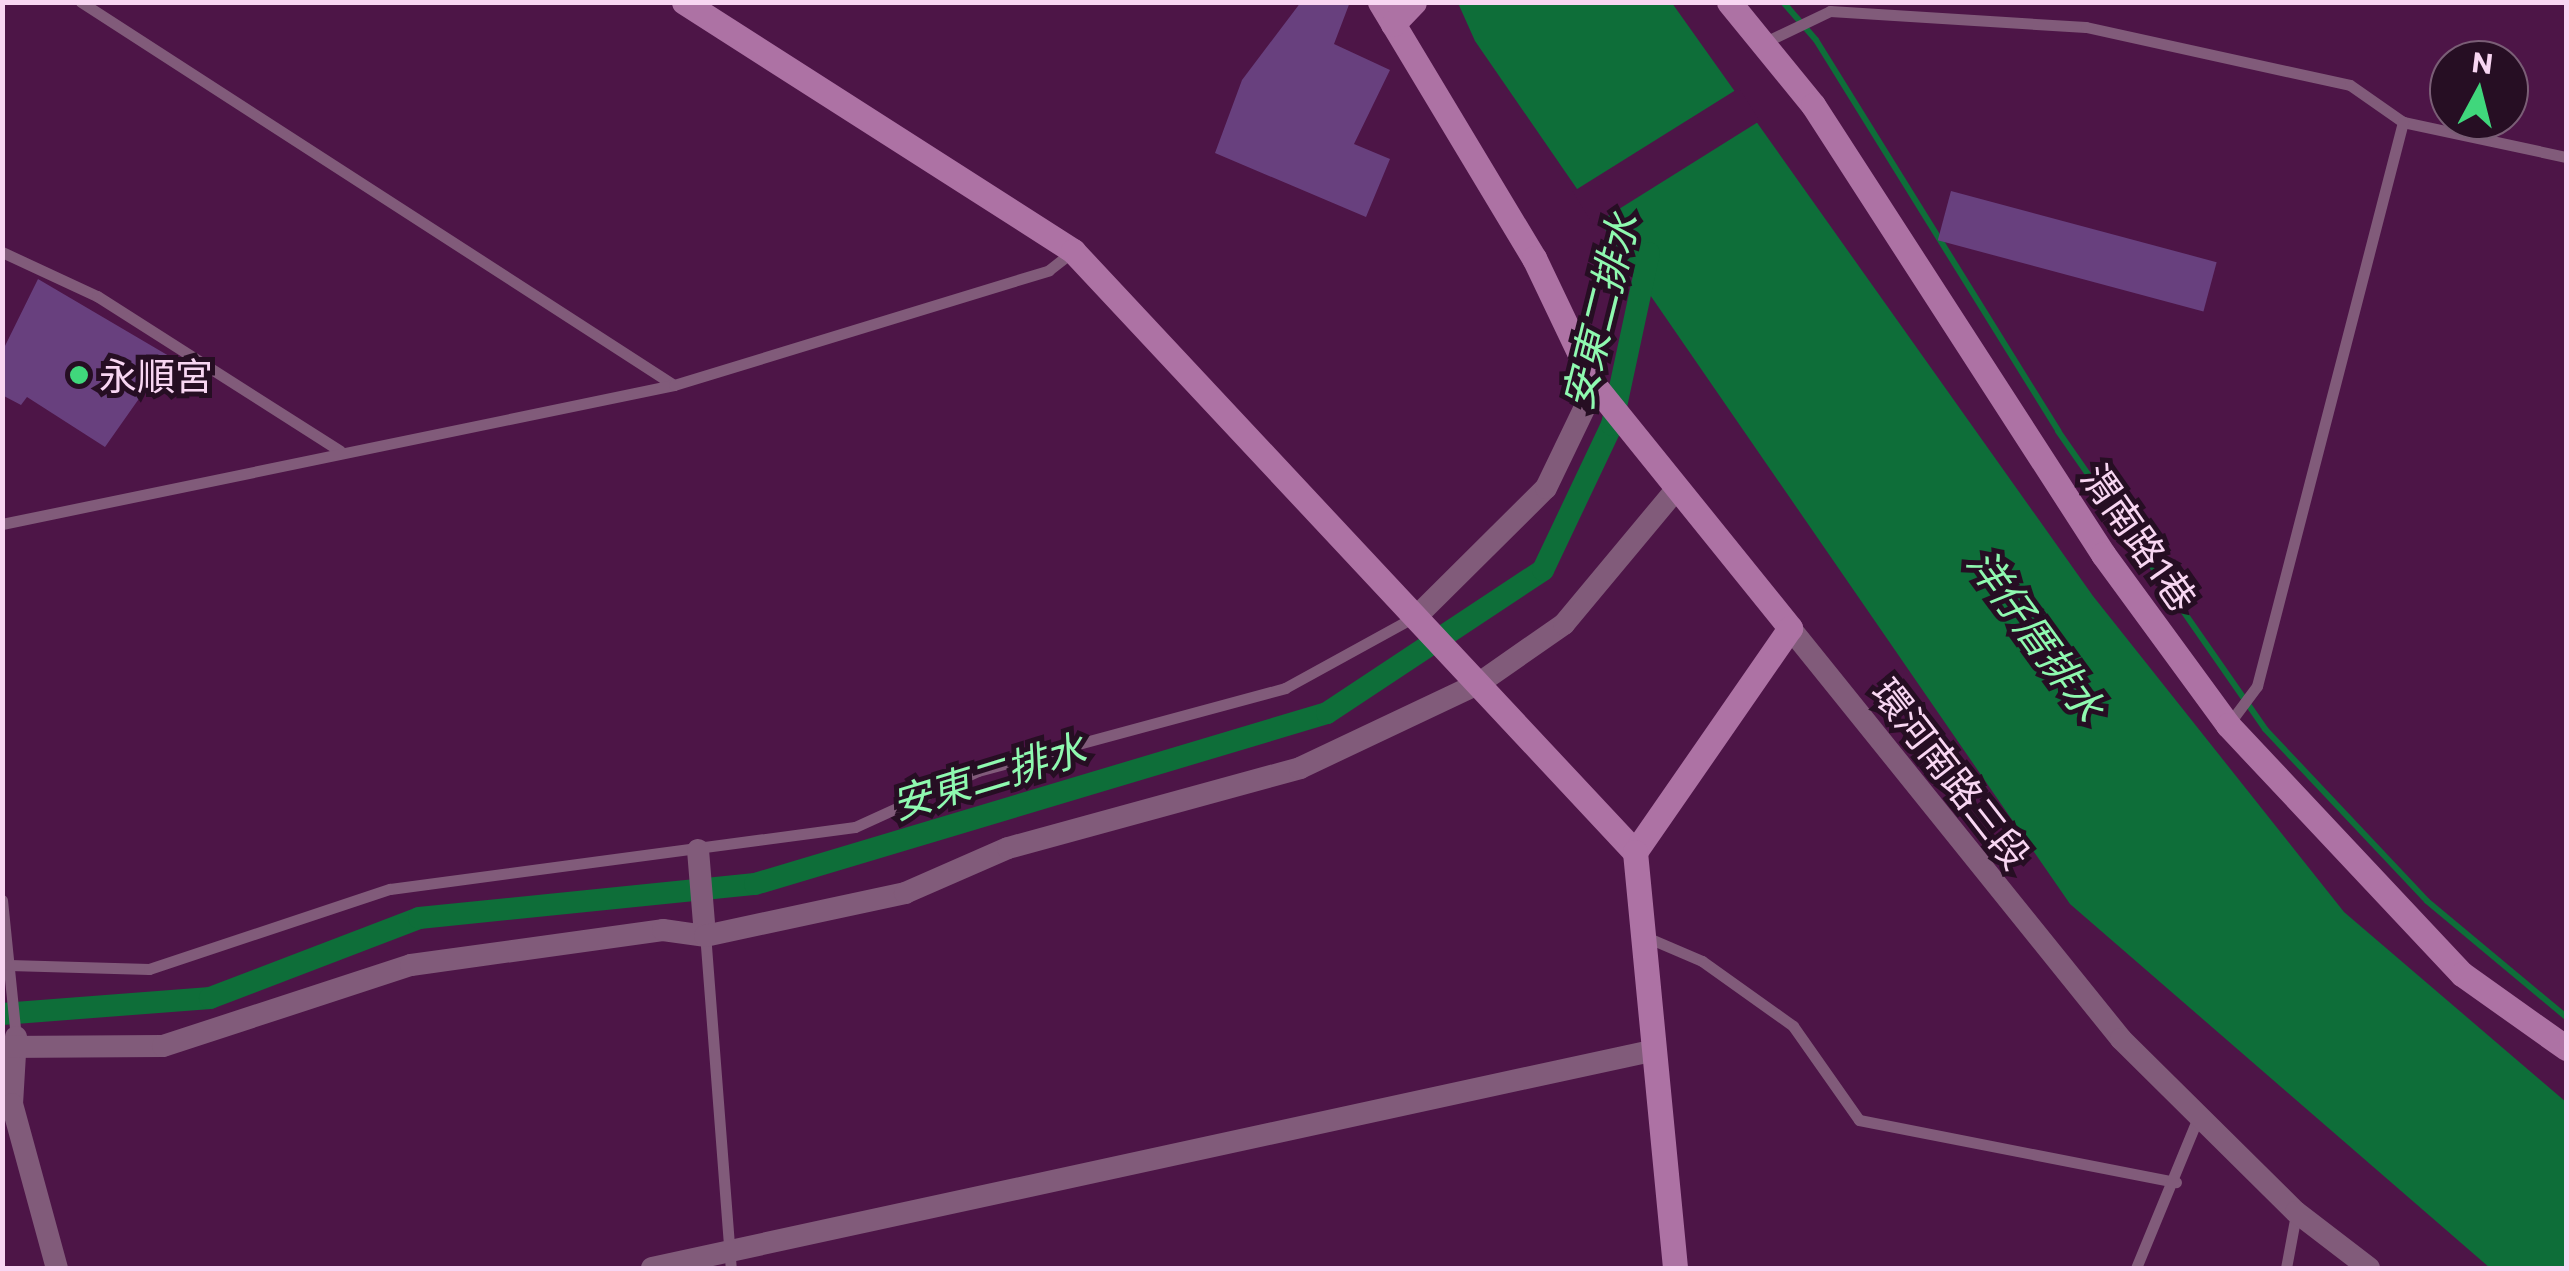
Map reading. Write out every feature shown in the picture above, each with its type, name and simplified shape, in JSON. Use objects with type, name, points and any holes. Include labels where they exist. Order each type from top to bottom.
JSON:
[{"type":"street","points":[[684,2],[1074,251],[1424,619],[1472,677],[1634,852]]},
{"type":"street","points":[[1387,10],[1414,2]]},
{"type":"street","name":"渭南路1巷","points":[[1729,2],[1813,105],[2102,554],[2228,725],[2462,974],[2566,1048]]},
{"type":"street","name":"環河南路三段","points":[[1387,10],[1534,258],[1594,386],[2121,1039],[2200,1112],[2296,1212]]},
{"type":"street","points":[[1424,619],[1546,488],[1594,386]]},
{"type":"street","points":[[58,1268],[12,1104],[11,1042],[163,1046],[411,965],[663,930],[705,930],[905,893],[1008,848],[1300,768],[1564,624],[1678,488]]},
{"type":"street","points":[[1675,1268],[1655,1050],[1637,933],[1634,852],[1790,628]]},
{"type":"street","points":[[698,850],[705,930]]},
{"type":"street","points":[[652,1268],[730,1260],[1655,1050]]},
{"type":"street","points":[[2296,1212],[2369,1268]]},
{"type":"lane","points":[[81,2],[674,385]]},
{"type":"lane","points":[[1763,43],[1830,11],[2086,27],[2350,84],[2404,122],[2566,157]]},
{"type":"lane","points":[[2228,725],[2257,686],[2404,122]]},
{"type":"lane","points":[[2,524],[340,451],[674,385],[1048,270],[1074,251]]},
{"type":"lane","points":[[2,252],[97,296],[340,451]]},
{"type":"lane","points":[[9,965],[150,968],[390,889],[855,827],[978,771],[1285,688],[1424,619]]},
{"type":"lane","points":[[2,900],[11,1042]]},
{"type":"lane","points":[[705,930],[730,1260]]},
{"type":"lane","points":[[1637,933],[1702,961],[1793,1026],[1859,1120],[2176,1182]]},
{"type":"lane","points":[[2136,1268],[2176,1182],[2200,1112]]},
{"type":"lane","points":[[2286,1268],[2296,1212]]},
{"type":"water","name":"洋仔厝排水","points":[[1458,3],[1672,3],[2093,596],[2344,912],[2566,1102],[2566,1268],[2490,1268],[2070,904],[1475,41]]},
{"type":"pier","points":[[1739,88],[1760,121],[1593,225],[1573,192]]},
{"type":"building","points":[[1301,2],[1350,2],[1334,44],[1390,70],[1354,144],[1390,159],[1366,217],[1215,153],[1242,80]]},
{"type":"building","points":[[1951,191],[2217,262],[2203,311],[1938,240]]},
{"type":"building","name":"永順宮","points":[[38,279],[169,356],[105,447],[27,397],[21,405],[2,395],[2,352]]},
{"type":"waterway","points":[[1783,2],[1816,40],[2058,431],[2265,729],[2427,901],[2566,1017]]},
{"type":"waterway","name":"安東二排水","points":[[2,1014],[210,998],[419,918],[755,884],[1327,713],[1543,570],[1612,425],[1649,253]]},
{"type":"place","name":"永順宮","points":[[79,375]]}]
